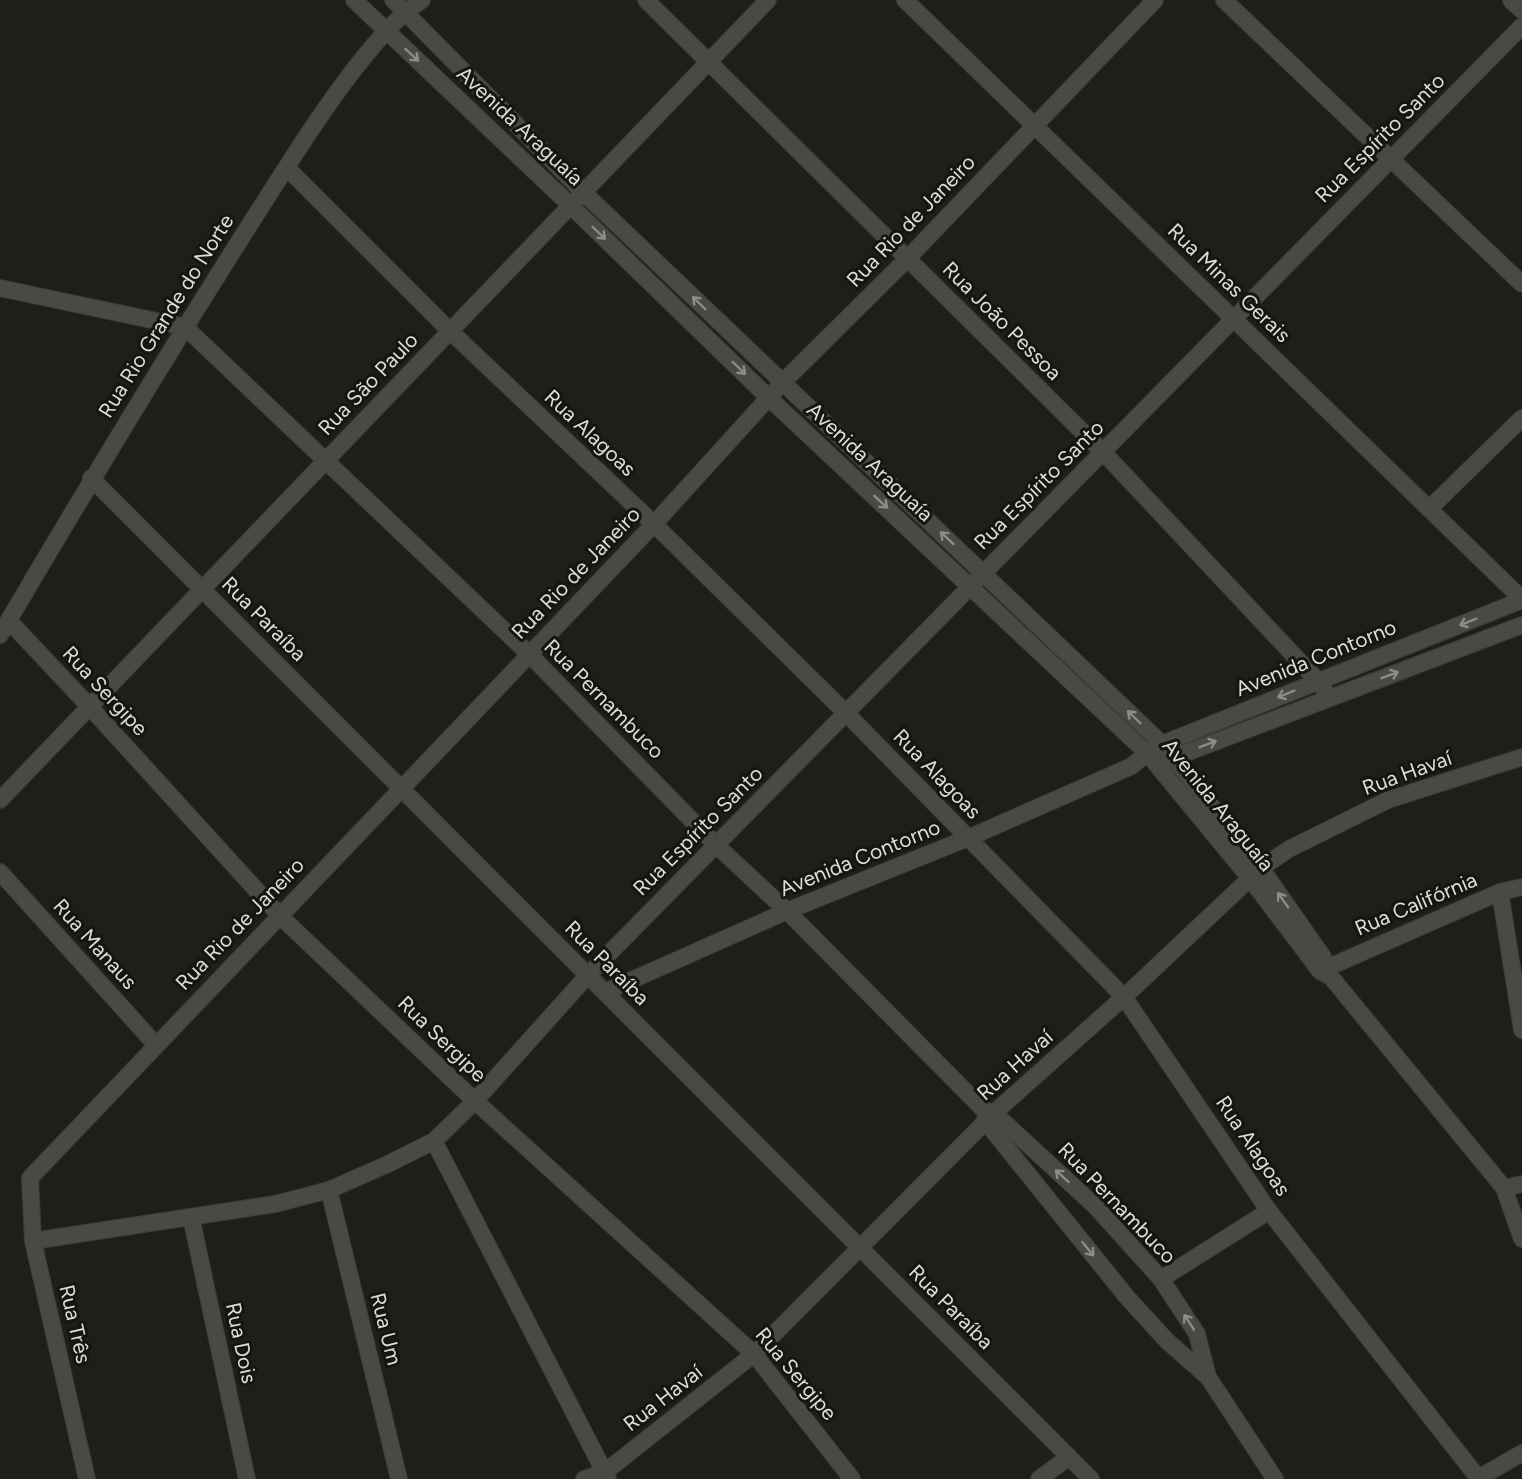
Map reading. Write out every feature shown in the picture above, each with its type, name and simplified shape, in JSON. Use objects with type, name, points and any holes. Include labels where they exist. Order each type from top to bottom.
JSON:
[{"type":"street","name":"Avenida Araguaía","points":[[354,0],[769,398],[970,586],[1156,754]]},
{"type":"street","name":"Rua Rio Grande do Norte","points":[[0,636],[92,478],[185,327],[333,96],[385,30],[399,6],[422,0]]},
{"type":"street","name":"Rua João Pessoa","points":[[646,0],[1103,452],[1318,681],[1330,698]]},
{"type":"street","name":"Rua São Paulo","points":[[0,800],[768,0]]},
{"type":"street","name":"Rua Minas Gerais","points":[[905,0],[1522,600]]},
{"type":"street","name":"Rua Rio de Janeiro","points":[[30,1178],[654,524],[782,382],[907,259],[1155,0]]},
{"type":"street","points":[[1224,0],[1522,284]]},
{"type":"street","points":[[1512,0],[1522,9]]},
{"type":"street","name":"Avenida Araguaía","points":[[399,6],[583,192],[984,573],[1156,754],[1255,872]]},
{"type":"street","name":"Rua Espírito Santo","points":[[33,1241],[275,1204],[329,1190],[434,1141],[475,1101],[588,975],[1522,26]]},
{"type":"street","points":[[531,168],[545,154]]},
{"type":"street","name":"Rua Alagoas","points":[[286,168],[450,331],[654,524],[846,713],[1124,997],[1269,1211],[1478,1479]]},
{"type":"street","points":[[0,288],[185,327]]},
{"type":"street","name":"Rua Pernambuco","points":[[185,327],[529,654],[716,845],[787,911],[988,1115],[1095,1206],[1161,1280],[1197,1334],[1208,1377]]},
{"type":"street","points":[[1429,508],[1522,418]]},
{"type":"street","name":"Rua Paraíba","points":[[92,478],[1091,1479]]},
{"type":"street","name":"Avenida Contorno","points":[[605,992],[787,911],[968,838],[1318,681],[1522,600]]},
{"type":"street","name":"Rua Sergipe","points":[[9,621],[280,916],[475,1101],[754,1354],[852,1479]]},
{"type":"street","name":"Avenida Contorno","points":[[1156,754],[1174,757],[1522,625]]},
{"type":"street","name":"Avenida Araguaía","points":[[1174,757],[1326,971],[1504,1188],[1522,1239]]},
{"type":"street","name":"Rua Havaí","points":[[584,1479],[607,1475],[754,1354],[861,1248],[988,1115],[1124,997],[1255,872],[1289,849],[1388,800],[1522,757]]},
{"type":"street","name":"Rua Manaus","points":[[0,873],[156,1045]]},
{"type":"street","name":"Rua Califórnia","points":[[1326,971],[1500,892],[1522,886]]},
{"type":"street","points":[[1500,892],[1522,1030]]},
{"type":"street","name":"Rua Pernambuco","points":[[988,1115],[1126,1296],[1167,1341],[1208,1377],[1275,1479]]},
{"type":"street","points":[[434,1141],[607,1475]]},
{"type":"street","name":"Rua Três","points":[[30,1178],[33,1241],[87,1479]]},
{"type":"street","points":[[1504,1188],[1522,1184]]},
{"type":"street","name":"Rua Um","points":[[329,1190],[399,1479]]},
{"type":"street","points":[[1161,1280],[1269,1211]]},
{"type":"street","name":"Rua Dois","points":[[191,1217],[247,1479]]},
{"type":"street","points":[[1478,1479],[1522,1453]]},
{"type":"street","points":[[1039,1479],[1069,1457]]}]
